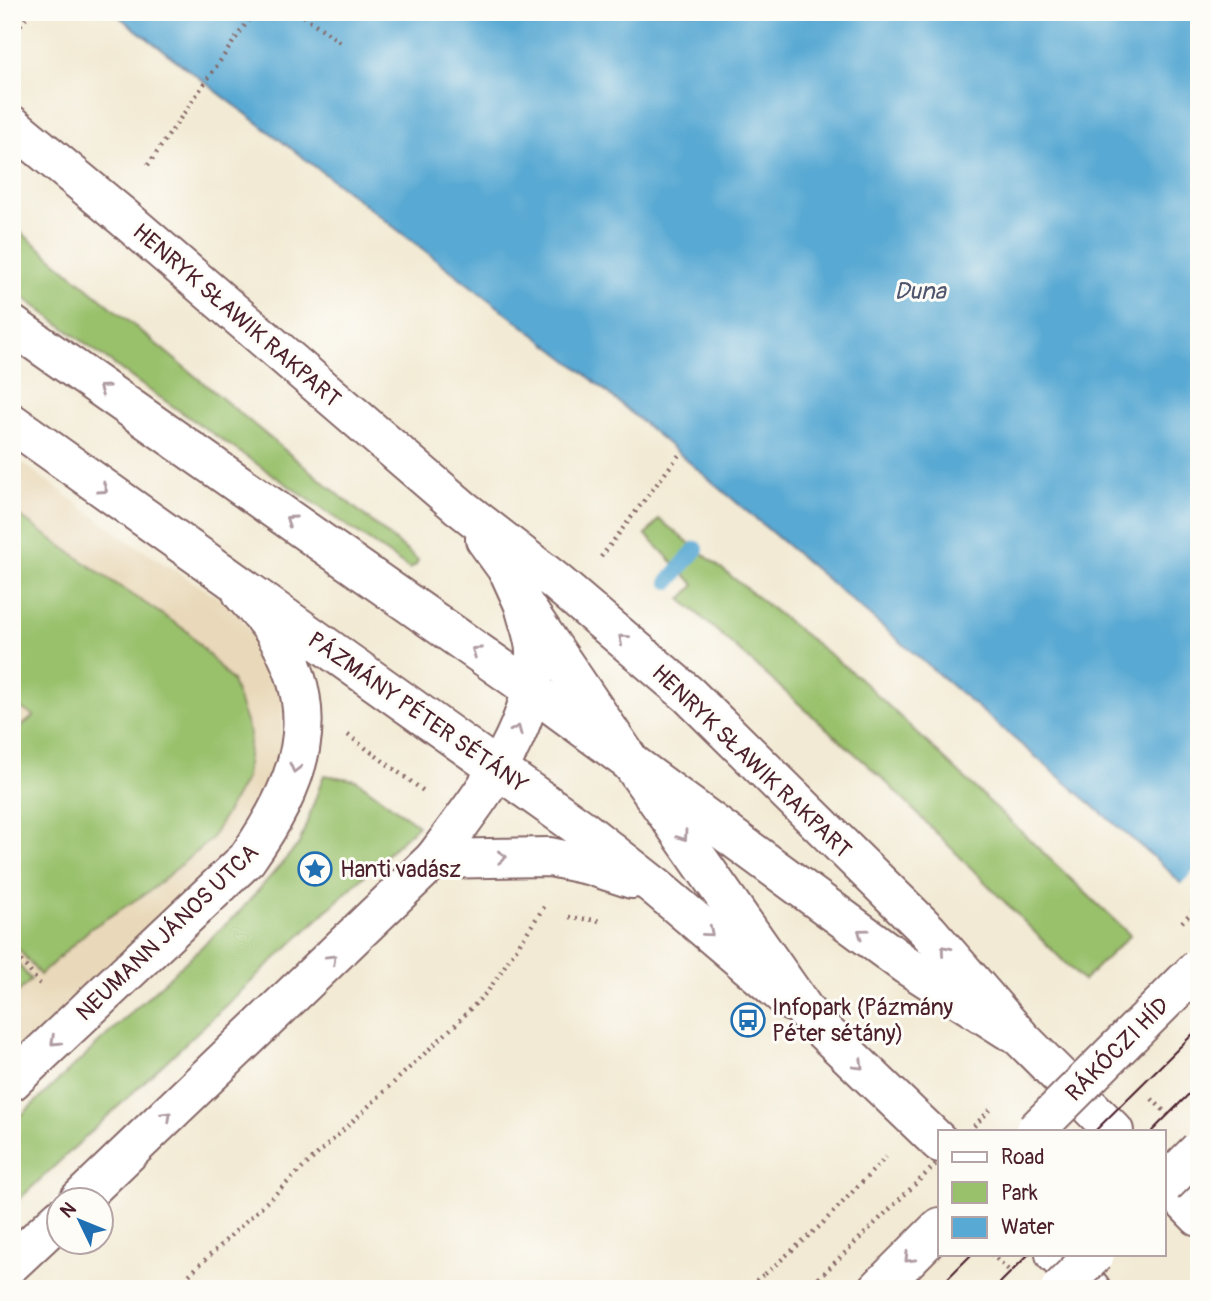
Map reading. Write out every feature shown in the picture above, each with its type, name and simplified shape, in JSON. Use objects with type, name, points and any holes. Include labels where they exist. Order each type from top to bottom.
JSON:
[{"type":"street","name":"HENRYK SŁAWIK RAKPART","points":[[12,125],[460,507],[555,581],[689,695],[928,931],[1021,1038]]},
{"type":"street","name":"PÁZMÁNY PÉTER SÉTÁNY","points":[[12,325],[532,690],[906,965],[1021,1038],[1113,1130]]},
{"type":"street","name":"PÁZMÁNY PÉTER SÉTÁNY","points":[[12,423],[582,829],[657,888],[810,1018],[938,1141]]},
{"type":"street","name":"HENRYK SŁAWIK RAKPART","points":[[460,507],[509,572],[524,605],[629,760]]},
{"type":"street","name":"NEUMANN JÁNOS UTCA","points":[[12,1081],[247,859],[272,823],[293,778],[304,728],[301,701],[291,664],[273,629],[229,578]]},
{"type":"street","points":[[93,1186],[434,859],[460,824],[517,734],[532,690],[535,650],[524,605]]},
{"type":"street","name":"PÁZMÁNY PÉTER SÉTÁNY","points":[[629,760],[810,1018]]},
{"type":"street","points":[[434,859],[550,857],[592,866],[657,888]]},
{"type":"street","name":"RÁKÓCZI HÍD","points":[[1036,1130],[1199,967]]},
{"type":"street","points":[[1166,1181],[1199,1150]]},
{"type":"street","points":[[1166,1185],[1199,1217]]},
{"type":"street","points":[[878,1289],[938,1229]]},
{"type":"street","points":[[12,1263],[46,1231]]},
{"type":"street","points":[[1057,1256],[1091,1289]]},
{"type":"street","points":[[1060,1289],[1093,1256]]},
{"type":"path","points":[[12,36],[30,12]]},
{"type":"path","points":[[148,164],[254,12]]},
{"type":"path","points":[[298,12],[342,44]]},
{"type":"path","points":[[608,549],[679,455]]},
{"type":"path","points":[[301,701],[436,799],[460,824]]},
{"type":"path","points":[[174,1289],[445,1035],[488,991],[541,914],[523,886],[495,857]]},
{"type":"path","points":[[12,950],[40,984]]},
{"type":"path","points":[[765,1274],[820,1226],[886,1156]]},
{"type":"path","points":[[808,1289],[938,1162]]},
{"type":"path","points":[[746,1289],[820,1226]]},
{"type":"shaded area","points":[[12,455],[125,539],[233,607],[284,676],[279,775],[226,853],[12,1059]]},
{"type":"green space","points":[[12,225],[418,560],[416,565],[410,569],[139,383],[12,289]]},
{"type":"green space","points":[[12,511],[187,631],[232,681],[250,734],[246,778],[211,839],[151,890],[90,929],[40,975],[12,941],[12,734],[34,716],[12,703]]},
{"type":"green space","points":[[659,519],[858,677],[1130,935],[1083,981],[879,775],[681,599],[695,585],[646,535]]},
{"type":"green space","points":[[324,775],[356,780],[418,825],[12,1206],[12,1124],[241,910],[299,844]]},
{"type":"green space","points":[[12,957],[31,980],[12,998]]},
{"type":"water","name":"Duna","points":[[113,12],[1199,12],[1199,902],[1164,866],[582,371]]},
{"type":"pier","points":[[1199,866],[1199,906],[1179,886]]},
{"type":"waterway","points":[[669,581],[696,549]]},
{"type":"tram line","points":[[1096,1130],[1199,1028]]},
{"type":"tram line","points":[[1153,1130],[1199,1084]]},
{"type":"tram line","points":[[937,1289],[970,1256]]},
{"type":"tram line","points":[[994,1289],[1027,1256]]},
{"type":"place","name":"Hanti vadász","points":[[315,869]]},
{"type":"place","name":"Infopark (Pázmány Péter sétány)","points":[[748,1020]]}]
